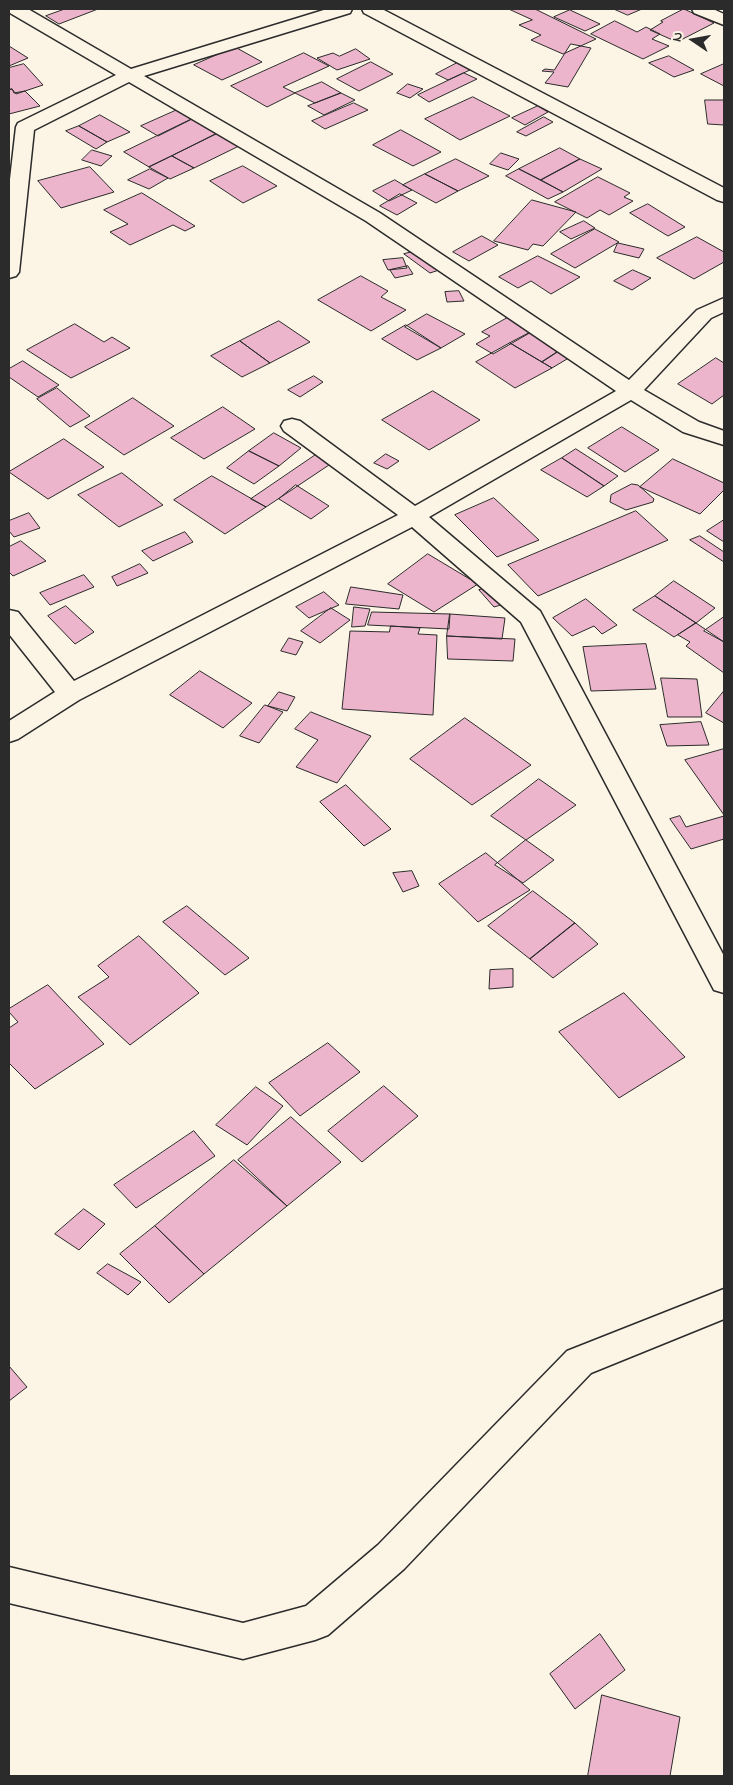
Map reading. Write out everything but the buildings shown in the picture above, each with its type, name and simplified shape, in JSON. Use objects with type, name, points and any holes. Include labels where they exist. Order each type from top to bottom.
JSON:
[{"type":"street","points":[[16,9],[373,216],[631,391],[692,428],[724,438]]},
{"type":"street","points":[[9,272],[25,127],[129,75],[344,9]]},
{"type":"street","points":[[370,9],[724,196]]},
{"type":"street","points":[[700,9],[724,20]]},
{"type":"street","points":[[9,733],[70,694],[414,516],[631,391],[704,314],[724,304]]},
{"type":"street","points":[[292,426],[414,516],[531,617],[562,672],[724,982]]},
{"type":"street","points":[[9,618],[70,694]]},
{"type":"street","points":[[9,1585],[243,1641],[315,1622],[391,1557],[579,1362],[724,1304]]}]
